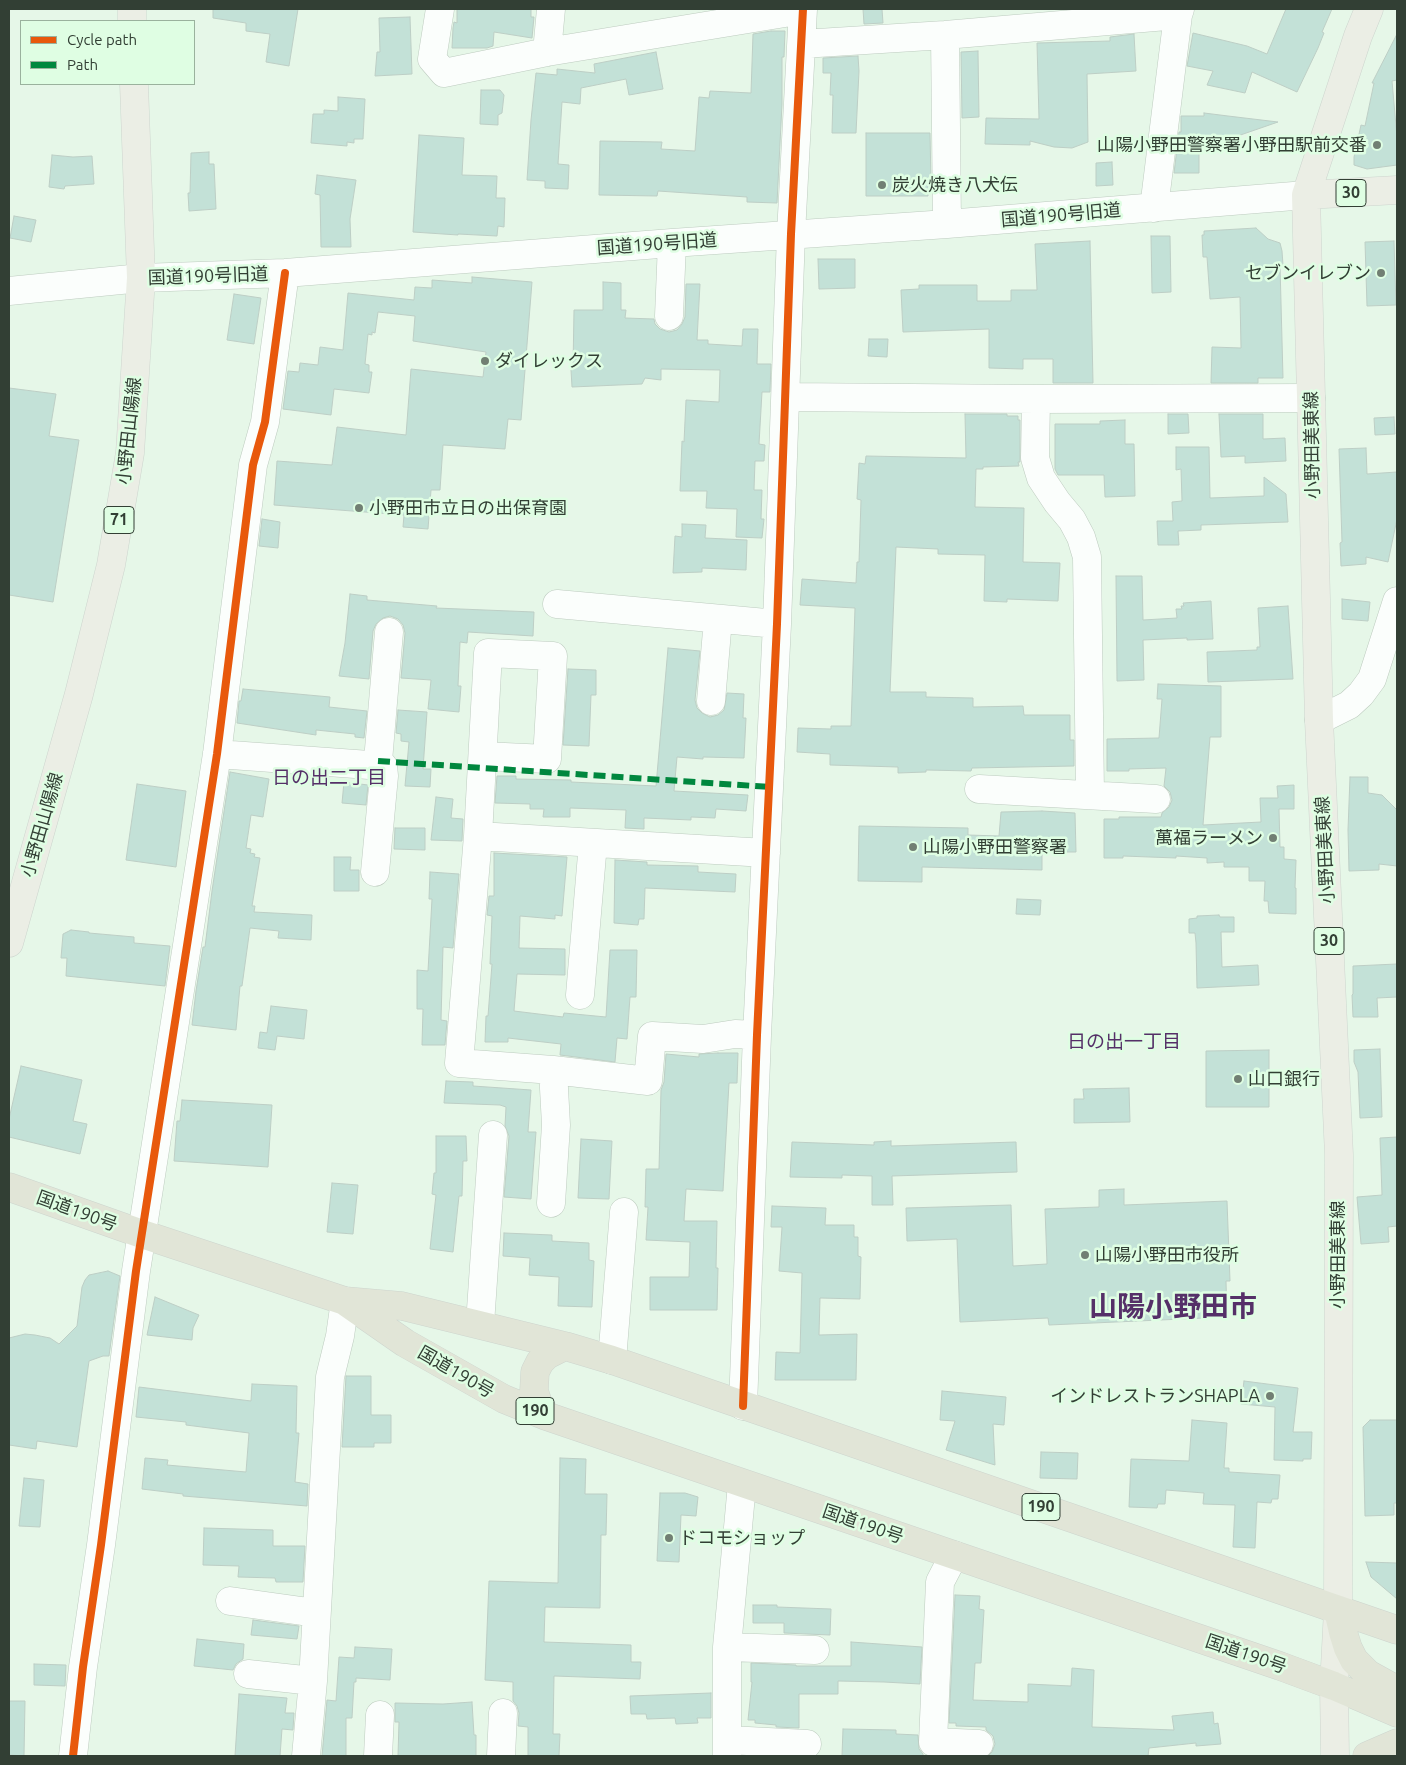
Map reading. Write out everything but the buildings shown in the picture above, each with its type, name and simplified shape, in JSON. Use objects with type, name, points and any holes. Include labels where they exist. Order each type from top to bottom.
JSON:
[{"type":"highway","name":"国道190号","points":[[9,1187],[142,1234],[345,1301],[402,1306],[480,1324],[612,1360],[1397,1630]]},
{"type":"highway","name":"国道190号","points":[[345,1301],[405,1343],[504,1399],[546,1416],[1280,1666],[1334,1686],[1397,1713]]},
{"type":"highway","points":[[546,1416],[538,1403],[534,1391],[535,1372],[540,1362],[547,1355],[565,1346]]},
{"type":"highway","points":[[1338,1610],[1348,1648],[1357,1664],[1368,1674],[1397,1690]]},
{"type":"highway","points":[[1366,1756],[1397,1743]]},
{"type":"main road","name":"小野田美東線","points":[[1335,1756],[1334,1686],[1338,1610],[1338,1155],[1319,720],[1306,195],[1358,36],[1369,9]]},
{"type":"main road","name":"小野田山陽線","points":[[9,943],[79,694],[111,565],[130,453],[142,278],[134,85]]},
{"type":"main road","name":"30","points":[[1306,195],[1397,190]]},
{"type":"street","points":[[440,9],[432,59],[444,73],[547,52],[803,9],[791,234],[777,624],[757,1035],[743,1406]]},
{"type":"street","points":[[547,52],[551,9]]},
{"type":"street","points":[[802,44],[946,34],[1179,12],[1154,208]]},
{"type":"street","points":[[946,34],[947,224]]},
{"type":"street","name":"国道190号旧道","points":[[9,291],[142,278],[285,273],[672,242],[947,224],[1306,195]]},
{"type":"street","points":[[669,316],[672,242]]},
{"type":"street","points":[[73,1756],[83,1667],[101,1545],[136,1271],[217,754],[253,465],[265,422],[285,273]]},
{"type":"street","points":[[786,397],[1036,399],[1311,398]]},
{"type":"street","points":[[1036,399],[1035,458],[1041,478],[1056,502],[1072,520],[1081,536],[1087,557],[1090,794]]},
{"type":"street","points":[[1319,720],[1349,705],[1361,694],[1372,679],[1397,601]]},
{"type":"street","points":[[557,604],[777,624]]},
{"type":"street","points":[[711,701],[718,618]]},
{"type":"street","points":[[376,872],[384,776],[383,766],[378,760],[389,632]]},
{"type":"street","points":[[217,754],[383,766]]},
{"type":"street","points":[[483,756],[459,1063],[553,1070],[648,1081],[652,1036],[703,1039],[735,1034],[757,1035]]},
{"type":"street","points":[[979,790],[1156,798]]},
{"type":"street","points":[[478,836],[766,853]]},
{"type":"street","points":[[580,995],[593,843]]},
{"type":"street","points":[[551,1203],[556,1125],[553,1070]]},
{"type":"street","points":[[480,1324],[479,1194],[493,1134]]},
{"type":"street","points":[[612,1360],[624,1212]]},
{"type":"street","points":[[306,1756],[330,1377],[340,1336],[345,1301]]},
{"type":"street","points":[[742,1484],[727,1647],[728,1748],[808,1744]]},
{"type":"street","points":[[954,1555],[940,1582],[933,1742],[979,1744]]},
{"type":"street","points":[[230,1601],[316,1612]]},
{"type":"street","points":[[727,1647],[815,1650]]},
{"type":"street","points":[[248,1674],[312,1681]]},
{"type":"street","points":[[501,1756],[503,1713]]},
{"type":"street","points":[[378,1756],[380,1715]]},
{"type":"marked path","points":[[378,761],[770,787]]},
{"type":"cycle path","points":[[743,1406],[757,1035],[777,624],[791,234],[803,9]]},
{"type":"cycle path","points":[[73,1756],[83,1667],[101,1545],[136,1271],[217,754],[253,465],[265,422],[285,273]]},
{"type":"place","name":"山陽小野田警察署小野田駅前交番","points":[[1377,145]]},
{"type":"place","name":"炭火焼き八犬伝","points":[[882,185]]},
{"type":"place","name":"セブンイレブン","points":[[1381,273]]},
{"type":"place","name":"ダイレックス","points":[[485,361]]},
{"type":"place","name":"小野田市立日の出保育園","points":[[359,508]]},
{"type":"place","name":"萬福ラーメン","points":[[1273,838]]},
{"type":"place","name":"山陽小野田警察署","points":[[913,847]]},
{"type":"place","name":"山口銀行","points":[[1238,1079]]},
{"type":"place","name":"山陽小野田市役所","points":[[1085,1255]]},
{"type":"place","name":"インドレストランSHAPLA","points":[[1270,1396]]},
{"type":"place","name":"ドコモショップ","points":[[669,1538]]},
{"type":"district","name":"日の出二丁目","points":[[329,778]]},
{"type":"district","name":"日の出一丁目","points":[[1124,1042]]},
{"type":"district","name":"山陽小野田市","points":[[1173,1307]]}]
